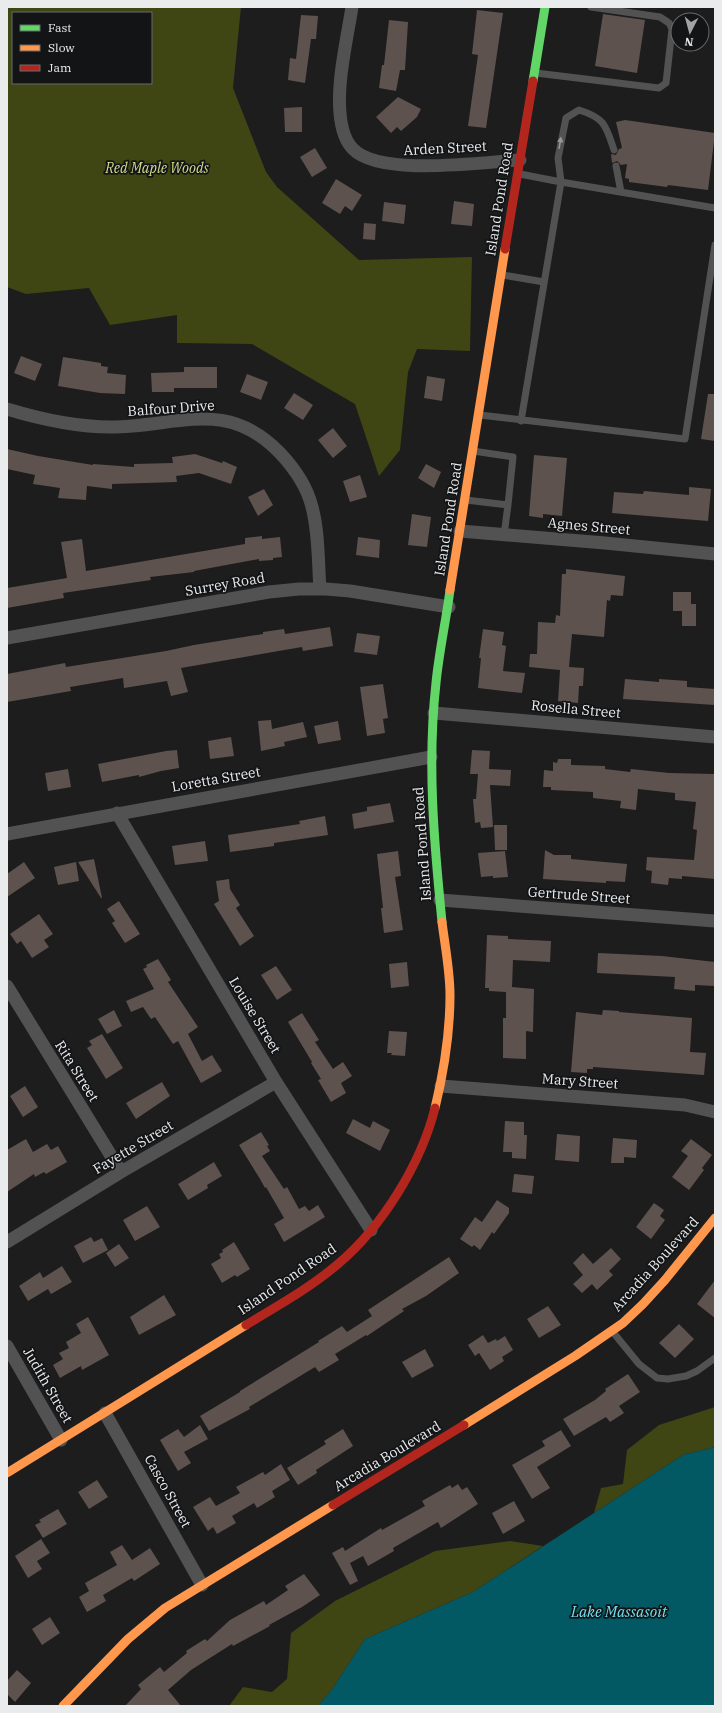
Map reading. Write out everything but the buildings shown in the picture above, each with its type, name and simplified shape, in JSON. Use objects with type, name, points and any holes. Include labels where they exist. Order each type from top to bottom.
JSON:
[{"type":"main road","name":"Island Pond Road","points":[[7,1473],[286,1300],[344,1259],[371,1230],[390,1204],[415,1165],[432,1122],[441,1086],[447,1051],[450,1000],[434,841],[431,758],[434,713],[440,657],[478,415],[545,7]]},
{"type":"main road","name":"Arcadia Boulevard","points":[[63,1706],[118,1648],[144,1624],[165,1608],[555,1369],[612,1331],[651,1295],[687,1254],[715,1218]]},
{"type":"street","name":"Arden Street","points":[[352,7],[340,94],[340,112],[343,132],[347,142],[353,150],[377,161],[404,166],[519,167]]},
{"type":"street","name":"Balfour Drive","points":[[7,409],[50,420],[95,426],[124,427],[205,419],[226,421],[246,428],[266,440],[282,456],[297,474],[308,494],[313,509],[315,524],[320,589]]},
{"type":"street","name":"Agnes Street","points":[[460,531],[715,554]]},
{"type":"street","name":"Surrey Road","points":[[7,638],[269,592],[320,589],[350,591],[449,607]]},
{"type":"street","name":"Rosella Street","points":[[434,713],[715,736]]},
{"type":"street","name":"Loretta Street","points":[[7,834],[117,813],[431,758]]},
{"type":"street","name":"Louise Street","points":[[117,813],[276,1082],[371,1230]]},
{"type":"street","name":"Gertrude Street","points":[[440,900],[715,921]]},
{"type":"street","name":"Rita Street","points":[[7,986],[121,1172]]},
{"type":"street","name":"Fayette Street","points":[[7,1242],[121,1172],[276,1082]]},
{"type":"street","name":"Mary Street","points":[[441,1086],[685,1105],[715,1112]]},
{"type":"street","name":"Judith Street","points":[[7,1346],[61,1440]]},
{"type":"street","name":"Casco Street","points":[[105,1413],[202,1585]]},
{"type":"lane","points":[[534,73],[659,88],[666,83],[672,30],[669,23],[660,17],[591,7]]},
{"type":"lane","points":[[521,421],[561,182],[558,158],[566,118],[579,110],[594,115],[607,128],[614,150]]},
{"type":"lane","points":[[616,166],[621,192]]},
{"type":"lane","points":[[519,167],[561,182],[715,208]]},
{"type":"lane","points":[[478,415],[685,439],[715,245]]},
{"type":"lane","points":[[501,275],[544,282]]},
{"type":"lane","points":[[473,451],[513,457],[504,535]]},
{"type":"lane","points":[[465,500],[508,505]]},
{"type":"lane","points":[[612,1331],[639,1364],[656,1378],[668,1379],[686,1376],[697,1371],[715,1358]]},
{"type":"green space","name":"Red Maple Woods","points":[[7,7],[241,7],[233,88],[266,172],[277,187],[359,260],[472,257],[470,351],[417,349],[408,372],[400,450],[379,476],[355,404],[252,344],[177,343],[177,315],[110,325],[89,288],[26,294],[7,287]]},
{"type":"green space","points":[[715,1407],[715,1447],[683,1455],[594,1513],[601,1488],[623,1484],[627,1450],[659,1425]]},
{"type":"green space","points":[[510,1541],[543,1546],[473,1592],[365,1639],[331,1691],[318,1706],[229,1706],[243,1687],[272,1692],[287,1679],[291,1633],[335,1601],[435,1551]]},
{"type":"water","name":"Lake Massasoit","points":[[715,1447],[715,1706],[318,1706],[331,1691],[365,1639],[473,1592],[683,1455]]},
{"type":"traffic: fast","points":[[533,81],[545,7]]},
{"type":"traffic: fast","points":[[442,922],[434,832],[432,743],[437,671],[450,590]]},
{"type":"traffic: slow","points":[[450,590],[505,249]]},
{"type":"traffic: slow","points":[[435,1108],[446,1052],[450,1009],[449,977],[442,922]]},
{"type":"traffic: slow","points":[[464,1425],[575,1356],[623,1323],[665,1280],[715,1218]]},
{"type":"traffic: slow","points":[[7,1473],[246,1325]]},
{"type":"traffic: slow","points":[[63,1706],[128,1639],[165,1608],[333,1505]]},
{"type":"traffic: jam","points":[[505,249],[533,81]]},
{"type":"traffic: jam","points":[[246,1325],[327,1273],[354,1249],[370,1232],[398,1193],[410,1172],[429,1129],[435,1108]]},
{"type":"traffic: jam","points":[[333,1505],[464,1425]]}]
